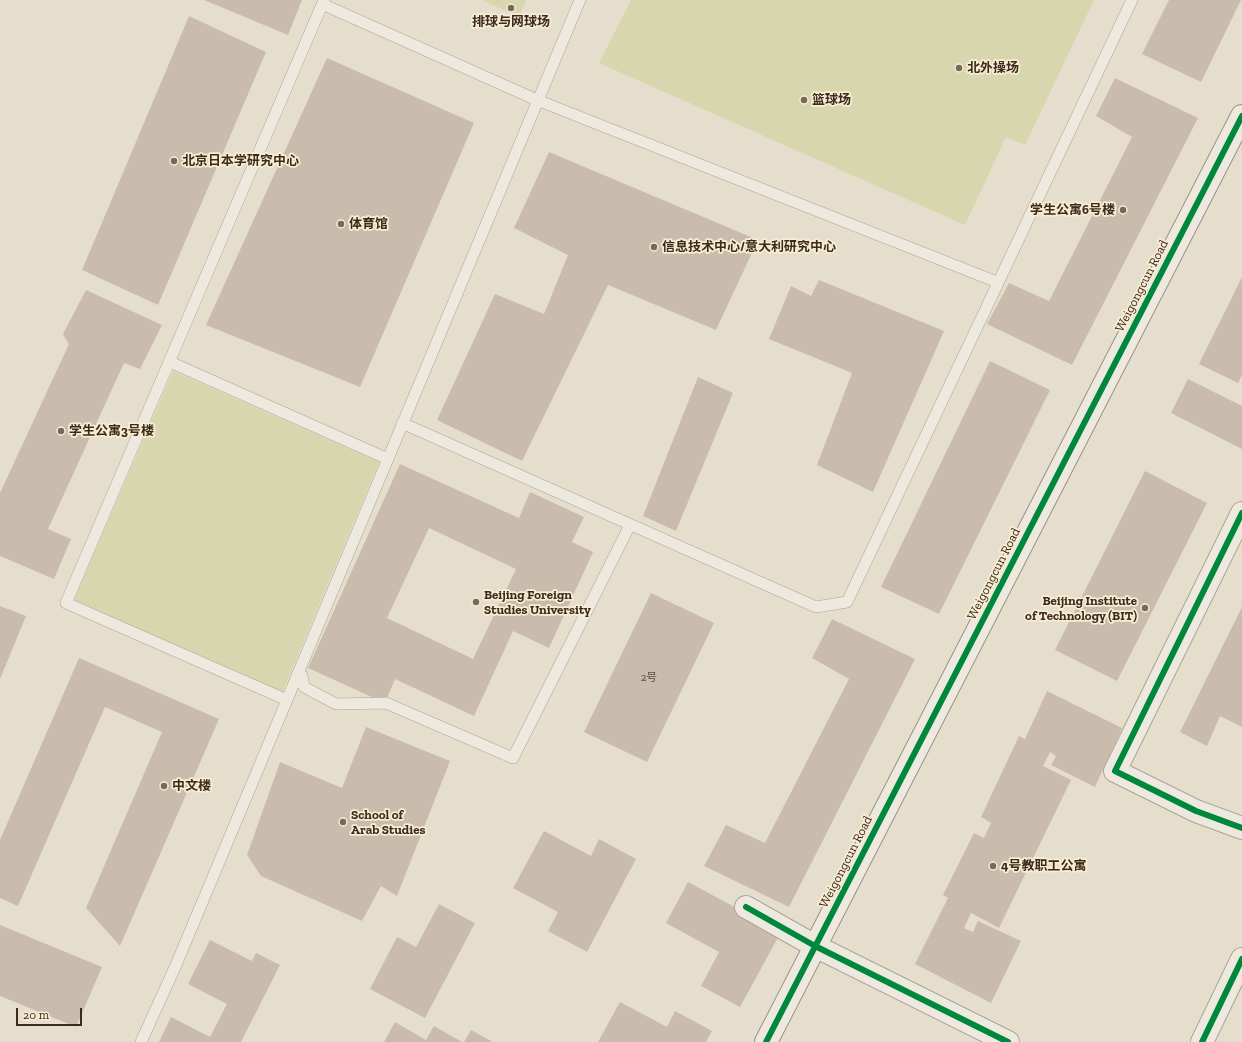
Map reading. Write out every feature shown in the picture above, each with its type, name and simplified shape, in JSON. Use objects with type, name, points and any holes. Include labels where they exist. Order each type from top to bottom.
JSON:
[{"type":"street","name":"Weigongcun Road","points":[[766,1042],[1242,116]]},
{"type":"street","points":[[1242,513],[1115,771],[1196,811],[1242,828]]},
{"type":"street","points":[[746,907],[815,946],[1008,1042]]},
{"type":"street","points":[[1202,1042],[1242,959]]},
{"type":"lane","points":[[141,1042],[176,965],[580,0]]},
{"type":"lane","points":[[402,423],[816,607],[847,602],[997,282],[1132,0]]},
{"type":"lane","points":[[286,700],[66,603],[323,2],[538,100],[997,282]]},
{"type":"lane","points":[[170,362],[388,459]]},
{"type":"lane","points":[[297,675],[302,676],[304,687],[336,704],[386,703],[514,758],[630,525]]},
{"type":"green space","name":"排球与网球场","points":[[482,0],[526,0],[519,17]]},
{"type":"green space","points":[[631,0],[1094,0],[1025,145],[1006,137],[965,225],[599,63]]},
{"type":"green space","points":[[173,371],[379,462],[282,693],[74,600]]},
{"type":"building","points":[[204,0],[302,0],[288,35]]},
{"type":"building","points":[[1169,0],[1241,0],[1201,82],[1142,54]]},
{"type":"building","name":"北京日本学研究中心","points":[[189,16],[266,52],[158,305],[82,270]]},
{"type":"building","name":"体育馆","points":[[327,58],[474,123],[360,387],[206,325]]},
{"type":"building","name":"学生公寓6号楼","points":[[1115,78],[1198,118],[1072,365],[987,324],[1009,283],[1049,301],[1132,137],[1096,116]]},
{"type":"building","name":"信息技术中心/意大利研究中心","points":[[549,152],[758,240],[716,330],[608,285],[522,461],[437,420],[495,294],[544,314],[568,255],[514,228]]},
{"type":"building","points":[[1242,277],[1242,375],[1238,383],[1199,364]]},
{"type":"building","points":[[819,280],[944,331],[873,492],[817,465],[852,373],[769,339],[791,286],[811,296]]},
{"type":"building","name":"学生公寓3号楼","points":[[86,290],[162,325],[140,369],[124,363],[48,529],[71,539],[54,579],[0,556],[0,493],[69,344],[63,334]]},
{"type":"building","points":[[990,361],[1050,390],[939,614],[881,587]]},
{"type":"building","points":[[698,377],[733,393],[676,531],[643,516]]},
{"type":"building","points":[[1188,379],[1242,406],[1242,449],[1171,413]]},
{"type":"building","points":[[400,464],[519,518],[530,492],[584,517],[572,542],[593,552],[549,648],[513,631],[474,716],[395,679],[385,703],[308,668]],"holes":[[[429,528],[516,569],[473,659],[387,618]]]},
{"type":"building","points":[[1145,471],[1207,503],[1117,681],[1055,650]]},
{"type":"building","points":[[651,593],[714,623],[647,762],[584,732]]},
{"type":"building","points":[[0,606],[26,616],[0,679]]},
{"type":"building","points":[[1242,607],[1242,727],[1220,716],[1207,746],[1180,732]]},
{"type":"building","points":[[832,619],[915,659],[789,907],[704,866],[726,825],[765,843],[849,679],[812,658]]},
{"type":"building","name":"中文楼","points":[[79,658],[219,719],[120,946],[86,908],[162,732],[105,707],[18,906],[0,898],[0,840]]},
{"type":"building","name":"4号教职工公寓","points":[[1047,691],[1122,728],[1095,787],[1051,765],[1056,756],[1050,752],[1043,766],[1071,780],[999,928],[971,913],[964,928],[973,932],[978,921],[1021,941],[991,1003],[915,964],[948,898],[943,895],[974,833],[984,838],[991,823],[981,817],[1019,736],[1025,739]]},
{"type":"building","name":"School of Arab Studies","points":[[366,727],[450,761],[397,896],[381,886],[362,921],[261,876],[247,855],[280,762],[342,788]]},
{"type":"building","points":[[544,831],[591,856],[599,839],[636,859],[587,952],[548,931],[558,912],[513,888]]},
{"type":"building","points":[[688,882],[781,932],[740,1007],[701,986],[719,952],[666,923]]},
{"type":"building","points":[[439,904],[475,923],[425,1018],[370,989],[397,937],[416,947]]},
{"type":"building","points":[[0,925],[102,967],[76,1027],[0,996]]},
{"type":"building","points":[[210,940],[252,961],[256,953],[280,965],[241,1042],[159,1042],[171,1017],[210,1037],[227,1004],[188,984]]},
{"type":"building","points":[[620,1002],[667,1027],[675,1011],[712,1031],[706,1042],[598,1042]]},
{"type":"building","points":[[395,1022],[426,1040],[434,1026],[462,1042],[384,1042]]},
{"type":"building","points":[[471,1030],[493,1042],[464,1042]]},
{"type":"cycle path","points":[[766,1042],[1242,116]]},
{"type":"cycle path","points":[[1242,513],[1115,771],[1196,811],[1242,828]]},
{"type":"cycle path","points":[[746,907],[815,946],[1008,1042]]},
{"type":"cycle path","points":[[1202,1042],[1242,959]]},
{"type":"place","name":"排球与网球场","points":[[511,8]]},
{"type":"place","name":"北外操场","points":[[959,68]]},
{"type":"place","name":"篮球场","points":[[804,100]]},
{"type":"place","name":"北京日本学研究中心","points":[[174,161]]},
{"type":"place","name":"学生公寓6号楼","points":[[1123,210]]},
{"type":"place","name":"体育馆","points":[[341,224]]},
{"type":"place","name":"信息技术中心/意大利研究中心","points":[[654,247]]},
{"type":"place","name":"学生公寓3号楼","points":[[61,431]]},
{"type":"place","name":"Beijing Foreign Studies University","points":[[476,602]]},
{"type":"place","name":"Beijing Institute of Technology (BIT)","points":[[1145,608]]},
{"type":"place","name":"中文楼","points":[[164,786]]},
{"type":"place","name":"School of Arab Studies","points":[[343,822]]},
{"type":"place","name":"4号教职工公寓","points":[[993,866]]}]
